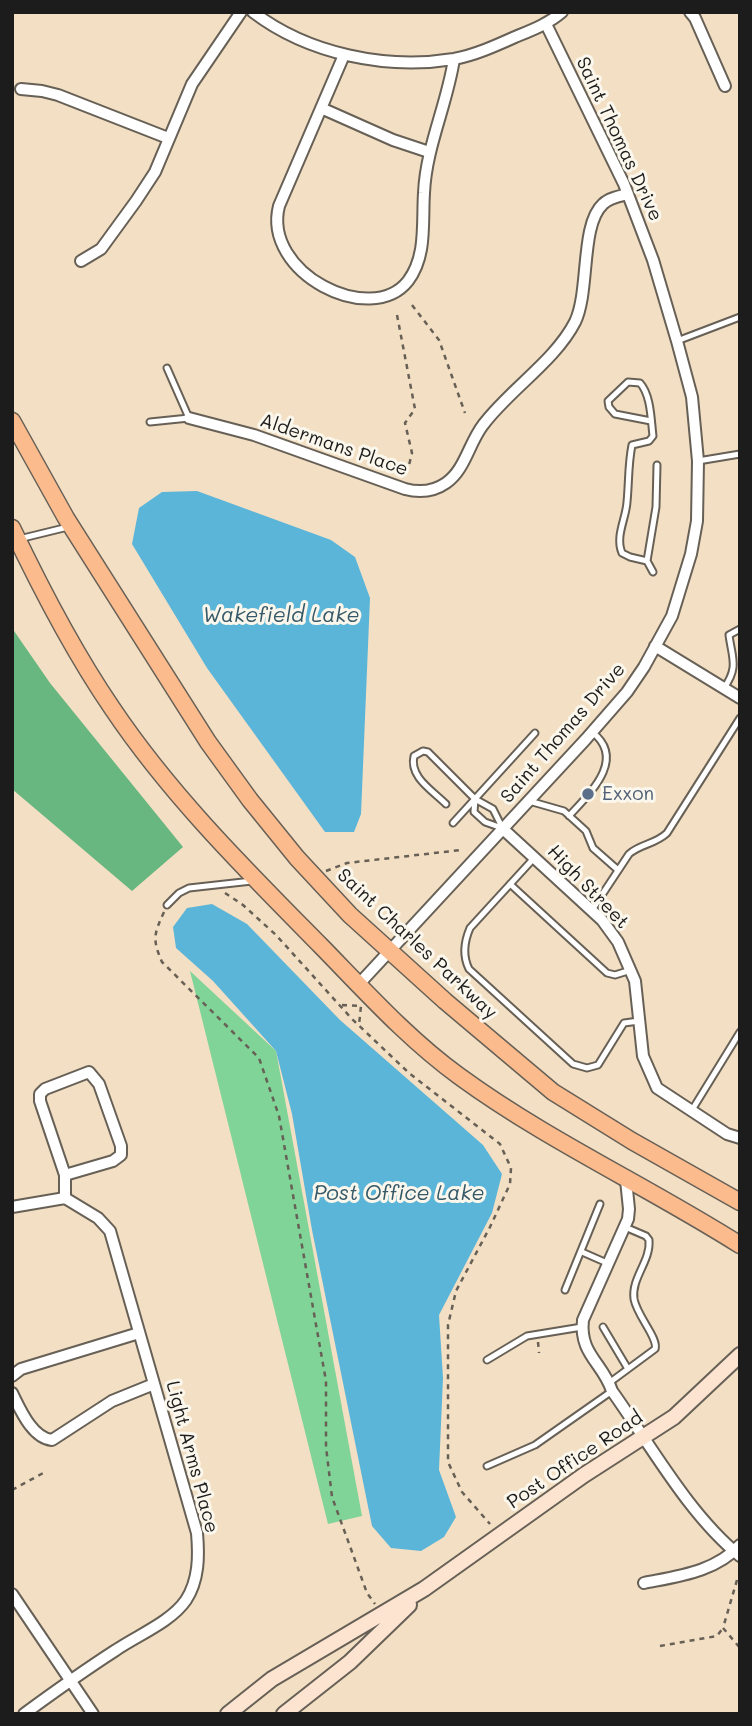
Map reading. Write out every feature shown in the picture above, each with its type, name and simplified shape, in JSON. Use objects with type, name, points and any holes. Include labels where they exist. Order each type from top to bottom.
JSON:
[{"type":"main road","name":"Saint Charles Parkway","points":[[12,421],[71,526],[208,742],[250,800],[350,915],[553,1091],[623,1136],[740,1202]]},
{"type":"main road","points":[[15,534],[58,620],[113,710],[196,815],[255,880],[398,1024],[457,1075],[557,1141],[665,1199],[740,1245]]},
{"type":"street","points":[[80,261],[101,249],[155,172],[192,84],[241,12]]},
{"type":"street","points":[[253,12],[272,26],[296,38],[344,55],[396,62],[454,59],[490,48],[546,24],[562,12]]},
{"type":"street","points":[[707,12],[693,15],[725,86]]},
{"type":"street","name":"Saint Thomas Drive","points":[[359,984],[627,692],[672,616],[691,554],[697,521],[698,461],[692,397],[677,341],[653,260],[628,194],[546,24]]},
{"type":"street","points":[[344,55],[279,206],[276,225],[282,247],[296,267],[309,278],[344,294],[371,299],[386,297],[401,288],[414,271],[422,248],[429,152],[447,94],[454,59]]},
{"type":"street","points":[[21,89],[58,96],[168,138]]},
{"type":"street","points":[[321,108],[393,140],[429,152]]},
{"type":"street","name":"Aldermans Place","points":[[189,418],[254,435],[405,489],[421,492],[440,487],[459,469],[483,424],[551,354],[575,322],[583,292],[594,219],[607,201],[628,194]]},
{"type":"street","points":[[655,646],[740,698]]},
{"type":"street","name":"High Street","points":[[503,828],[611,930],[631,970],[638,993],[643,1056],[652,1080],[660,1091],[727,1134],[740,1138]]},
{"type":"street","points":[[12,1207],[65,1198],[65,1175],[40,1094],[44,1089],[89,1072],[99,1084],[121,1146],[121,1155],[113,1161],[65,1175]]},
{"type":"street","points":[[626,1180],[629,1209],[624,1227],[583,1320],[584,1345],[686,1497],[738,1551],[704,1569],[644,1583]]},
{"type":"street","name":"Light Arms Place","points":[[24,1714],[175,1612],[184,1602],[193,1584],[199,1555],[197,1533],[112,1238],[98,1218],[65,1198]]},
{"type":"street","points":[[12,1376],[22,1369],[138,1333]]},
{"type":"street","name":"Post Office Road","points":[[228,1714],[272,1679],[424,1588],[584,1475],[674,1417],[740,1355]]},
{"type":"street","points":[[12,1393],[36,1432],[42,1438],[52,1440],[112,1401],[154,1384]]},
{"type":"street","name":"Post Office Road","points":[[284,1714],[350,1662],[383,1632],[424,1588]]},
{"type":"street","points":[[12,1594],[93,1714]]},
{"type":"lane","points":[[677,341],[740,317]]},
{"type":"lane","points":[[728,322],[740,325]]},
{"type":"lane","points":[[150,422],[189,418],[167,368]]},
{"type":"lane","points":[[647,561],[622,553],[619,541],[627,505],[627,468],[632,445],[652,440],[651,421],[645,389],[640,383],[628,382],[608,401],[615,414],[651,421]]},
{"type":"lane","points":[[698,461],[740,454]]},
{"type":"lane","points":[[653,572],[647,561],[656,507],[657,465]]},
{"type":"lane","points":[[15,534],[71,526]]},
{"type":"lane","points":[[724,688],[733,675],[735,666],[729,635],[740,629]]},
{"type":"lane","points":[[592,910],[634,849],[661,839],[667,833],[740,718]]},
{"type":"lane","points":[[569,816],[599,782],[605,765],[608,753],[603,741],[592,732]]},
{"type":"lane","points":[[453,822],[535,733]]},
{"type":"lane","points":[[446,804],[416,775],[413,762],[414,755],[419,752],[428,752],[475,799],[493,809],[503,828]]},
{"type":"lane","points":[[475,799],[474,812],[485,822],[503,828]]},
{"type":"lane","points":[[529,801],[564,811],[586,831],[593,848],[618,870]]},
{"type":"lane","points":[[535,857],[470,928],[464,951],[469,969],[573,1064],[581,1068],[598,1065],[624,1023],[639,1021]]},
{"type":"lane","points":[[167,905],[179,893],[190,888],[255,880]]},
{"type":"lane","points":[[510,884],[607,972],[615,975],[631,970]]},
{"type":"lane","points":[[691,1112],[740,1032]]},
{"type":"lane","points":[[565,1290],[600,1204]]},
{"type":"lane","points":[[487,1466],[529,1448],[655,1349],[656,1340],[642,1321],[634,1296],[649,1240],[646,1236],[624,1227]]},
{"type":"lane","points":[[582,1252],[607,1263]]},
{"type":"lane","points":[[487,1360],[527,1336],[582,1327]]},
{"type":"lane","points":[[603,1327],[628,1369]]},
{"type":"path","points":[[412,305],[439,340],[465,413]]},
{"type":"path","points":[[397,315],[415,409],[405,423],[412,453],[408,469]]},
{"type":"path","points":[[311,873],[347,863],[461,850]]},
{"type":"path","points":[[213,886],[243,905],[276,935],[359,1025],[409,1073],[500,1144],[512,1168],[505,1195],[456,1291],[448,1325],[448,1462],[462,1492],[493,1528]]},
{"type":"path","points":[[167,905],[155,932],[154,944],[162,962],[259,1058],[279,1116],[326,1381],[326,1447],[332,1497],[367,1593],[377,1605]]},
{"type":"path","points":[[340,1005],[361,1006],[359,1025]]},
{"type":"path","points":[[12,1490],[45,1472]]},
{"type":"path","points":[[660,1646],[717,1636],[723,1628],[737,1580]]},
{"type":"path","points":[[723,1628],[740,1648]]},
{"type":"green space","points":[[12,628],[50,683],[183,847],[132,891],[12,789]]},
{"type":"green space","points":[[190,971],[276,1051],[362,1516],[328,1524]]},
{"type":"water","name":"Wakefield Lake","points":[[197,491],[331,540],[355,557],[370,598],[361,814],[354,832],[325,832],[207,668],[132,544],[139,508],[162,492]]},
{"type":"water","name":"Post Office Lake","points":[[212,904],[247,924],[340,1020],[483,1145],[502,1174],[492,1213],[439,1315],[443,1378],[439,1470],[456,1517],[444,1537],[421,1551],[391,1548],[372,1526],[312,1230],[292,1114],[276,1051],[213,981],[176,948],[173,927],[187,908]]},
{"type":"place","name":"Exxon","points":[[588,794]]}]
